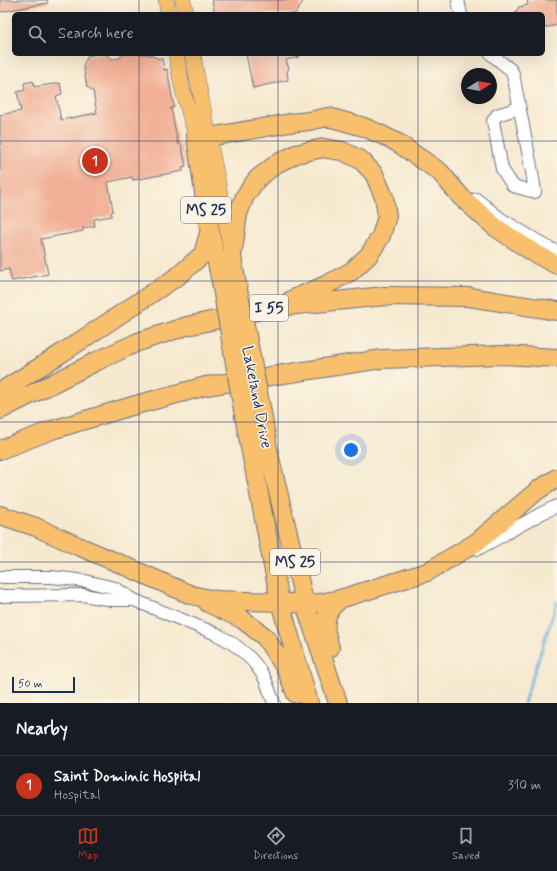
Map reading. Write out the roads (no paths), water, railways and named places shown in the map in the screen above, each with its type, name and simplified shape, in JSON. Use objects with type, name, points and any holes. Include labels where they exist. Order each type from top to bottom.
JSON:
[{"type":"highway","points":[[202,137],[328,117],[364,127],[398,143],[440,172],[461,197],[495,227],[534,253],[557,265]]},
{"type":"highway","name":"Lakeland Drive","points":[[202,137],[208,222],[228,280],[263,418],[269,454],[306,604],[338,703]]},
{"type":"highway","points":[[232,257],[238,214],[246,196],[257,180],[276,164],[296,154],[323,148],[342,151],[361,160],[374,174],[384,197],[387,216],[381,236],[369,255],[352,271],[328,284],[276,307]]},
{"type":"highway","points":[[0,392],[178,276],[203,254],[210,230]]},
{"type":"highway","name":"Lakeland Drive","points":[[232,257],[228,280],[244,416],[280,602],[309,703]]},
{"type":"highway","name":"I 55","points":[[0,410],[138,342],[187,326],[276,307],[385,296],[469,297],[557,310]]},
{"type":"highway","points":[[0,450],[52,430],[206,386],[382,359],[501,355],[557,358]]},
{"type":"highway","points":[[191,595],[216,600],[306,604],[340,599],[428,572],[477,542],[538,490],[557,478]]},
{"type":"highway","points":[[0,515],[36,527],[242,619],[265,637],[286,669],[300,703]]},
{"type":"highway","points":[[340,599],[331,608],[327,616],[325,626],[342,703]]},
{"type":"main road","points":[[166,0],[168,12]]},
{"type":"main road","points":[[183,0],[186,12]]},
{"type":"main road","name":"Lakeland Drive","points":[[176,56],[183,89],[202,137],[232,257]]},
{"type":"main road","name":"Lakeland Drive","points":[[193,56],[199,85],[202,137]]},
{"type":"street","points":[[458,0],[461,12]]},
{"type":"street","points":[[494,56],[511,70],[513,74],[535,192],[513,186],[502,169],[498,151],[493,121],[497,115],[519,108]]},
{"type":"street","points":[[440,172],[501,219],[557,251]]},
{"type":"street","points":[[428,572],[469,554],[557,506]]},
{"type":"street","points":[[0,577],[52,577],[85,581],[115,588],[134,600],[214,633],[227,640],[252,660],[264,679],[274,703]]},
{"type":"street","points":[[0,596],[83,595],[113,600],[134,600]]},
{"type":"waterway","points":[[524,703],[557,602]]},
{"type":"place","name":"Saint Dominic Hospital","points":[[95,161]]}]
